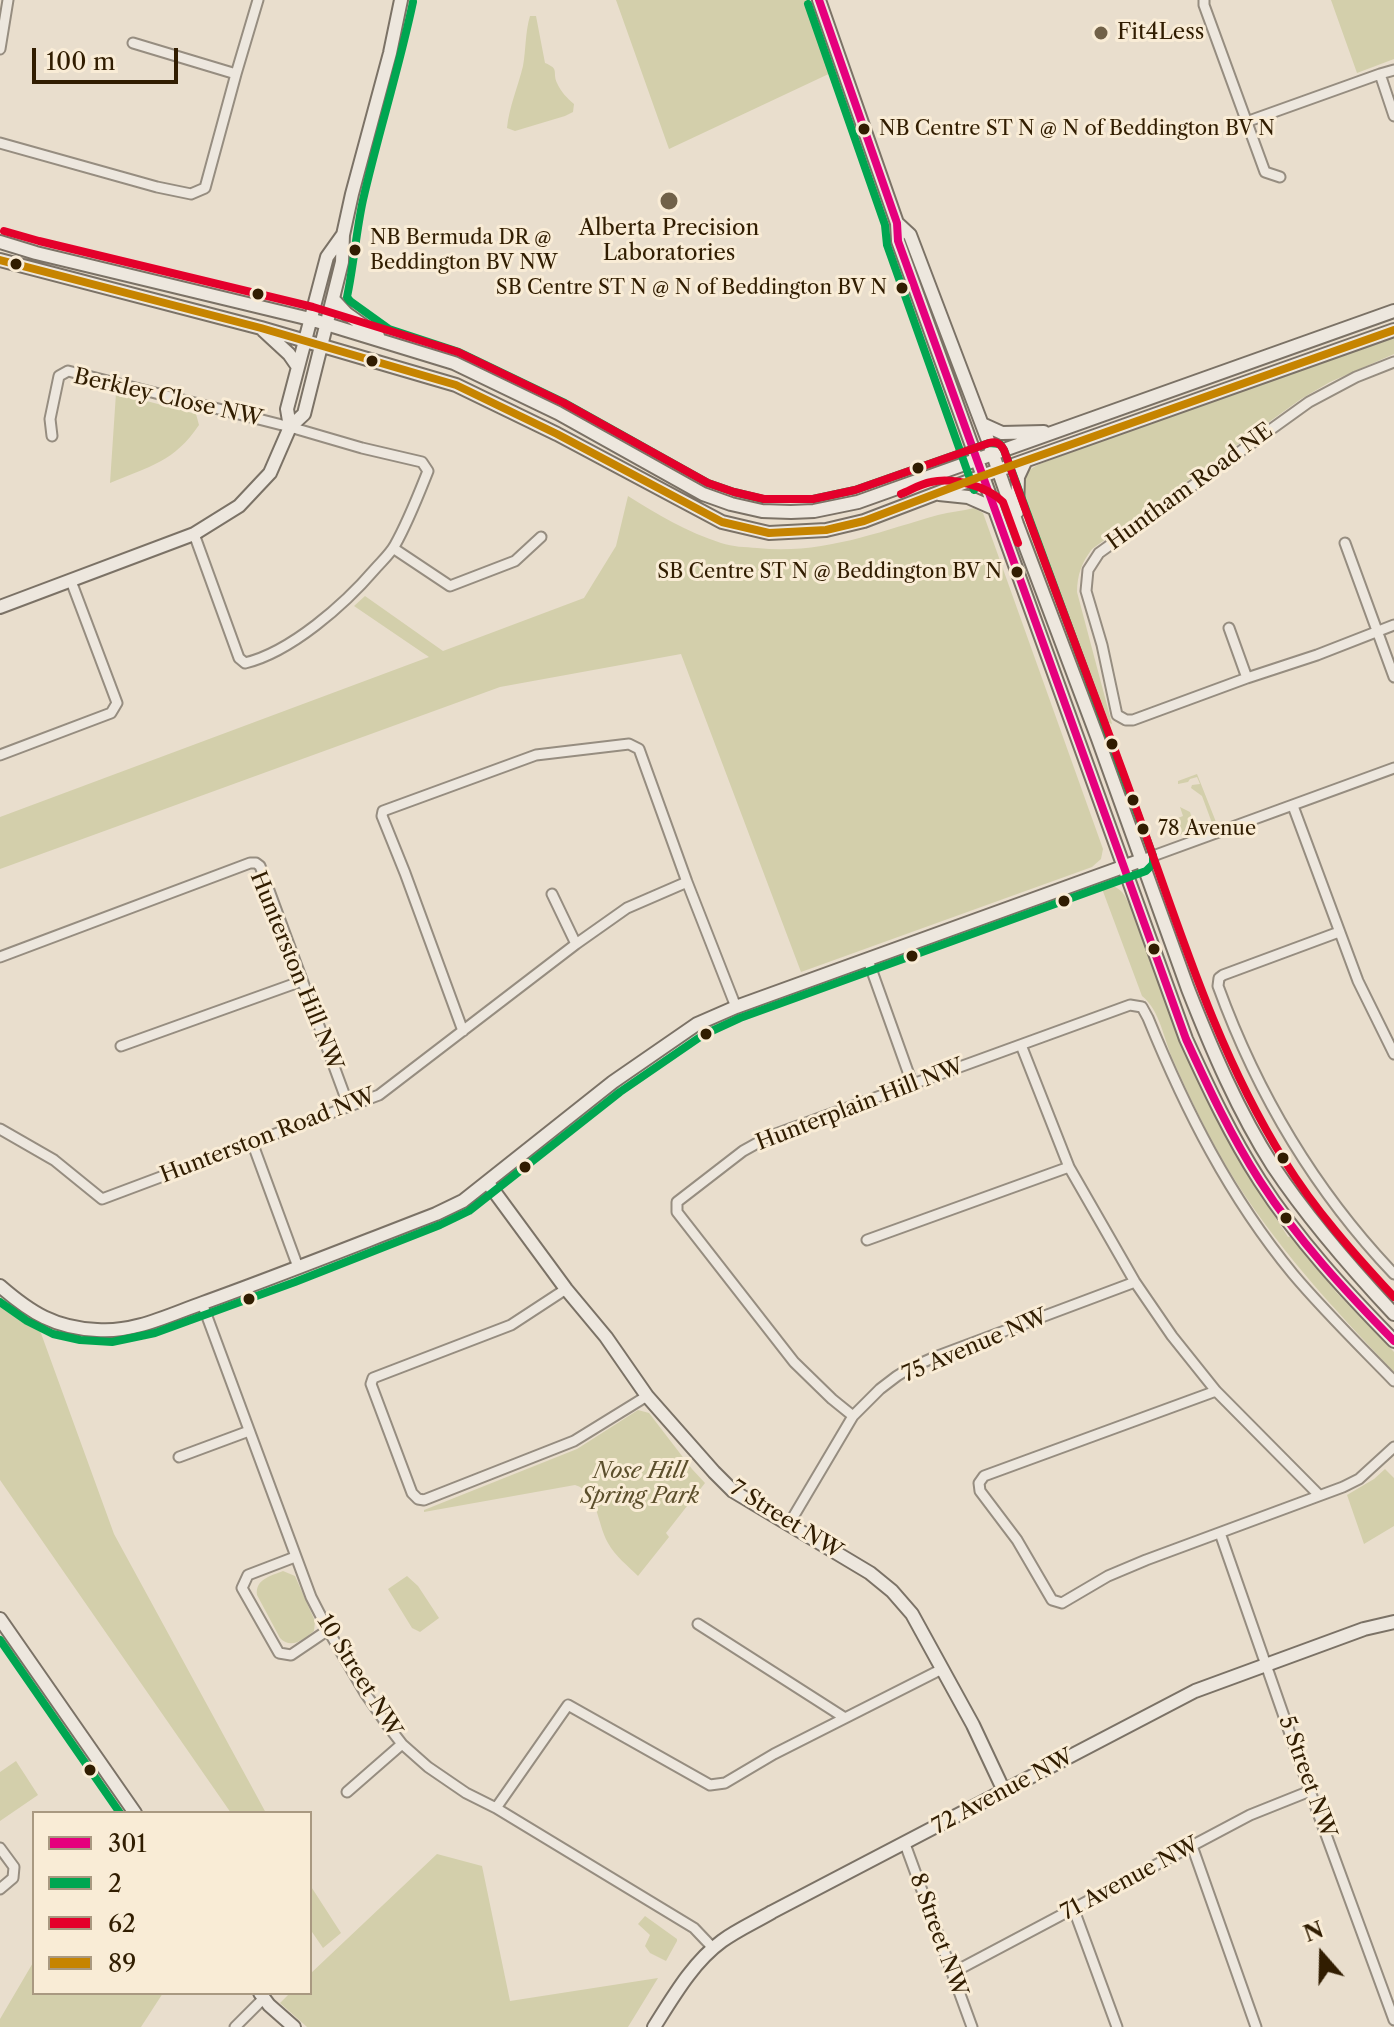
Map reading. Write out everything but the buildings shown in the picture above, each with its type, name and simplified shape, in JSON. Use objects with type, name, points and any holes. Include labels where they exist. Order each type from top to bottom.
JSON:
[{"type":"main road","points":[[0,607],[194,534],[239,506],[270,473],[290,427],[304,414],[334,300],[352,194],[401,0]]},
{"type":"main road","points":[[819,0],[897,223],[898,241],[985,457],[998,470],[1227,1083],[1272,1164],[1323,1235],[1394,1314]]},
{"type":"main road","points":[[897,223],[910,235],[982,424],[985,457],[982,476],[1186,1039],[1214,1100],[1260,1181],[1316,1258],[1394,1341]]},
{"type":"main road","points":[[0,232],[36,253]]},
{"type":"main road","points":[[290,427],[287,409],[327,257],[343,235]]},
{"type":"main road","points":[[0,242],[310,319],[454,363],[558,413],[703,494],[762,511],[814,511],[858,502],[1394,311]]},
{"type":"main road","points":[[0,260],[261,328],[456,385],[557,434],[722,522],[769,533],[826,530],[864,521],[998,470],[1394,330]]},
{"type":"main road","points":[[334,300],[347,314],[384,340]]},
{"type":"main road","points":[[261,328],[289,354],[298,367]]},
{"type":"main road","points":[[982,424],[1012,434],[1059,432]]},
{"type":"main road","points":[[1017,524],[1018,477],[1025,462]]},
{"type":"main road","points":[[936,493],[968,497],[993,508]]},
{"type":"main road","points":[[0,1286],[25,1307],[49,1320],[75,1328],[97,1330],[132,1327],[202,1303],[463,1201],[613,1082],[697,1024],[736,1007],[1142,860]]},
{"type":"main road","name":"7 Street NW","points":[[488,1183],[566,1289],[606,1337],[647,1396],[714,1472],[733,1491],[870,1573],[892,1591],[912,1614],[973,1725],[1004,1791]]},
{"type":"main road","points":[[0,1619],[134,1811]]},
{"type":"main road","name":"72 Avenue NW","points":[[654,2027],[683,1984],[713,1948],[772,1912],[1195,1691],[1364,1629],[1394,1622]]},
{"type":"main road","points":[[262,1996],[294,2027]]},
{"type":"street","points":[[0,49],[8,0]]},
{"type":"street","points":[[0,143],[157,187],[191,194],[205,188],[258,0]]},
{"type":"street","points":[[1204,0],[1265,172],[1280,177]]},
{"type":"street","points":[[133,43],[236,74]]},
{"type":"street","points":[[1246,122],[1394,70]]},
{"type":"street","points":[[1380,74],[1394,116]]},
{"type":"street","name":"Huntham Road NE","points":[[1394,362],[1356,377],[1309,402],[1099,553],[1088,570],[1086,591],[1102,645],[1117,715],[1126,720],[1317,655],[1394,625]]},
{"type":"street","name":"Berkley Close NW","points":[[52,436],[50,419],[59,376],[68,371],[290,427]]},
{"type":"street","points":[[194,534],[239,658],[245,663],[303,635],[354,594],[393,548],[428,471],[422,462],[290,427]]},
{"type":"street","points":[[393,548],[450,586],[515,561],[541,537]]},
{"type":"street","points":[[1345,543],[1394,677]]},
{"type":"street","points":[[0,755],[111,713],[117,703],[71,581]]},
{"type":"street","points":[[1229,628],[1247,678]]},
{"type":"street","points":[[463,1031],[382,816],[383,811],[536,755],[629,744],[639,749],[736,1007]]},
{"type":"street","points":[[1142,860],[1394,768]]},
{"type":"street","points":[[1293,806],[1358,981],[1394,1054]]},
{"type":"street","name":"Hunterston Hill NW","points":[[0,957],[256,863],[260,866],[349,1107]]},
{"type":"street","name":"Hunterston Road NW","points":[[0,1129],[54,1160],[102,1199],[379,1095],[627,908],[687,882]]},
{"type":"street","points":[[552,894],[576,944]]},
{"type":"street","points":[[1339,932],[1223,975],[1219,978],[1218,986],[1253,1071],[1297,1149],[1356,1232],[1394,1274]]},
{"type":"street","points":[[868,960],[912,1083]]},
{"type":"street","points":[[121,1046],[302,981]]},
{"type":"street","name":"Hunterplain Hill NW","points":[[853,1416],[794,1362],[677,1212],[677,1202],[743,1151],[770,1136],[1130,1005],[1142,1007],[1190,1115],[1247,1213],[1294,1276],[1394,1381]]},
{"type":"street","points":[[1021,1045],[1069,1167],[1135,1282],[1172,1336],[1216,1391],[1319,1495]]},
{"type":"street","points":[[252,1142],[298,1267]]},
{"type":"street","points":[[867,1240],[1069,1167]]},
{"type":"street","name":"75 Avenue NW","points":[[789,1524],[853,1416],[880,1389],[910,1368],[1135,1282]]},
{"type":"street","points":[[566,1289],[511,1325],[373,1378],[371,1384],[412,1493],[424,1500],[574,1441],[647,1396]]},
{"type":"street","name":"10 Street NW","points":[[202,1303],[311,1597],[365,1693],[402,1744],[437,1774],[466,1793],[694,1928],[713,1948]]},
{"type":"street","points":[[1216,1391],[984,1476],[979,1483],[980,1491],[1017,1540],[1052,1600],[1062,1603],[1146,1560],[1343,1487],[1359,1479],[1394,1447]]},
{"type":"street","points":[[179,1457],[249,1431]]},
{"type":"street","name":"5 Street NW","points":[[1220,1533],[1394,2020]]},
{"type":"street","points":[[295,1557],[248,1575],[242,1588],[279,1653],[291,1655],[328,1630]]},
{"type":"street","points":[[698,1624],[845,1718]]},
{"type":"street","points":[[496,1808],[568,1705],[710,1785],[725,1783],[774,1754],[942,1669]]},
{"type":"street","points":[[347,1792],[402,1744]]},
{"type":"street","name":"71 Avenue NW","points":[[952,1973],[1250,1815],[1310,1791]]},
{"type":"street","name":"8 Street NW","points":[[905,1844],[972,2027]]},
{"type":"street","points":[[1192,1846],[1256,2027]]},
{"type":"street","points":[[0,1848],[14,1867],[13,1878],[0,1889]]},
{"type":"street","points":[[1074,1910],[1117,2027]]},
{"type":"street","points":[[235,2027],[262,1996]]},
{"type":"green space","points":[[616,0],[808,0],[835,71],[669,149]]},
{"type":"green space","points":[[1331,0],[1394,0],[1394,59],[1357,73]]},
{"type":"green space","points":[[530,16],[536,16],[545,63],[554,69],[564,95],[574,104],[573,112],[515,131],[507,128],[523,66]]},
{"type":"green space","points":[[1394,337],[1394,354],[1330,382],[1301,399],[1092,549],[1081,569],[1077,592],[1112,724],[1097,718],[1090,709],[1036,556],[1022,497],[1025,475],[1038,465],[1058,457]]},
{"type":"green space","points":[[116,393],[196,414],[199,425],[170,455],[110,483]]},
{"type":"green space","points":[[628,496],[696,534],[739,547],[781,549],[827,545],[938,515],[974,508],[983,513],[1103,849],[1101,859],[1092,867],[801,972],[681,654],[500,687],[0,869],[0,817],[429,657],[354,606],[365,596],[443,651],[584,598],[616,546]]},
{"type":"green space","points":[[1197,774],[1216,822],[1212,823],[1202,796],[1191,788],[1200,784],[1197,777],[1178,784],[1178,781]]},
{"type":"green space","points":[[1180,807],[1190,812],[1194,825],[1192,831],[1179,835],[1173,820],[1183,816]]},
{"type":"green space","points":[[1109,885],[1121,891],[1132,910],[1184,1050],[1239,1160],[1288,1237],[1291,1236],[1336,1292],[1394,1352],[1394,1372],[1285,1250],[1228,1169],[1186,1088],[1157,1017],[1142,996],[1101,886]]},
{"type":"green space","points":[[0,1299],[14,1312],[38,1325],[114,1534],[265,1811],[230,1811],[0,1480]]},
{"type":"green space","name":"Nose Hill Spring Park","points":[[638,1410],[649,1413],[705,1483],[666,1533],[669,1537],[638,1576],[611,1548],[593,1501],[575,1485],[424,1512],[577,1449]]},
{"type":"green space","points":[[1385,1469],[1394,1478],[1394,1526],[1364,1544],[1347,1495]]},
{"type":"green space","points":[[283,1571],[295,1576],[315,1621],[314,1631],[293,1643],[280,1638],[257,1595],[261,1582]]},
{"type":"green space","points":[[407,1576],[418,1586],[439,1618],[420,1632],[412,1628],[388,1589]]},
{"type":"green space","points":[[16,1761],[38,1795],[0,1821],[0,1772]]},
{"type":"green space","points":[[437,1854],[482,1866],[510,2001],[658,1978],[628,2027],[307,2027],[280,2003],[288,1995],[312,1995],[312,1972]]},
{"type":"green space","points":[[312,1888],[341,1933],[323,1948],[312,1932]]},
{"type":"green space","points":[[645,1916],[677,1939],[666,1961],[650,1953],[645,1946],[650,1935],[638,1924]]},
{"type":"green space","points":[[32,1964],[32,1995],[162,1995],[141,2027],[0,2027],[0,2019]]},
{"type":"transit line","name":"301","points":[[819,0],[897,223],[898,241],[1186,1039],[1230,1129],[1275,1203],[1323,1264],[1394,1341]]},
{"type":"transit line","name":"2","points":[[0,1302],[53,1334],[112,1342],[155,1333],[295,1282],[469,1211],[620,1092],[703,1035],[740,1018],[1146,871],[1153,864],[1153,856],[1000,444],[989,443],[855,490],[813,499],[763,499],[708,483],[563,402],[459,352],[389,329],[350,301],[347,297],[363,200],[413,2]]},
{"type":"transit line","name":"2","points":[[808,4],[885,225],[887,245],[974,490]]},
{"type":"transit line","name":"62","points":[[4,231],[313,307],[458,352],[564,403],[708,483],[764,499],[813,499],[855,490],[989,443],[1000,445],[1199,983],[1237,1073],[1296,1178],[1336,1231],[1394,1297]]},
{"type":"transit line","name":"89","points":[[0,260],[261,328],[456,385],[557,434],[722,522],[769,533],[826,530],[864,521],[1394,330]]},
{"type":"transit line","name":"62","points":[[901,494],[923,484],[940,481],[979,487],[1003,502],[1018,543]]},
{"type":"transit line","name":"2","points":[[0,1640],[119,1811]]},
{"type":"place","name":"Fit4Less","points":[[1101,33]]},
{"type":"place","name":"NB Centre ST N @ N of Beddington BV N","points":[[864,129]]},
{"type":"place","name":"Alberta Precision Laboratories","points":[[669,201]]},
{"type":"place","name":"NB Bermuda DR @ Beddington BV NW","points":[[355,250]]},
{"type":"place","name":"SB Centre ST N @ N of Beddington BV N","points":[[902,288]]},
{"type":"place","name":"SB Centre ST N @ Beddington BV N","points":[[1017,572]]},
{"type":"place","name":"78 Avenue","points":[[1143,829]]}]
